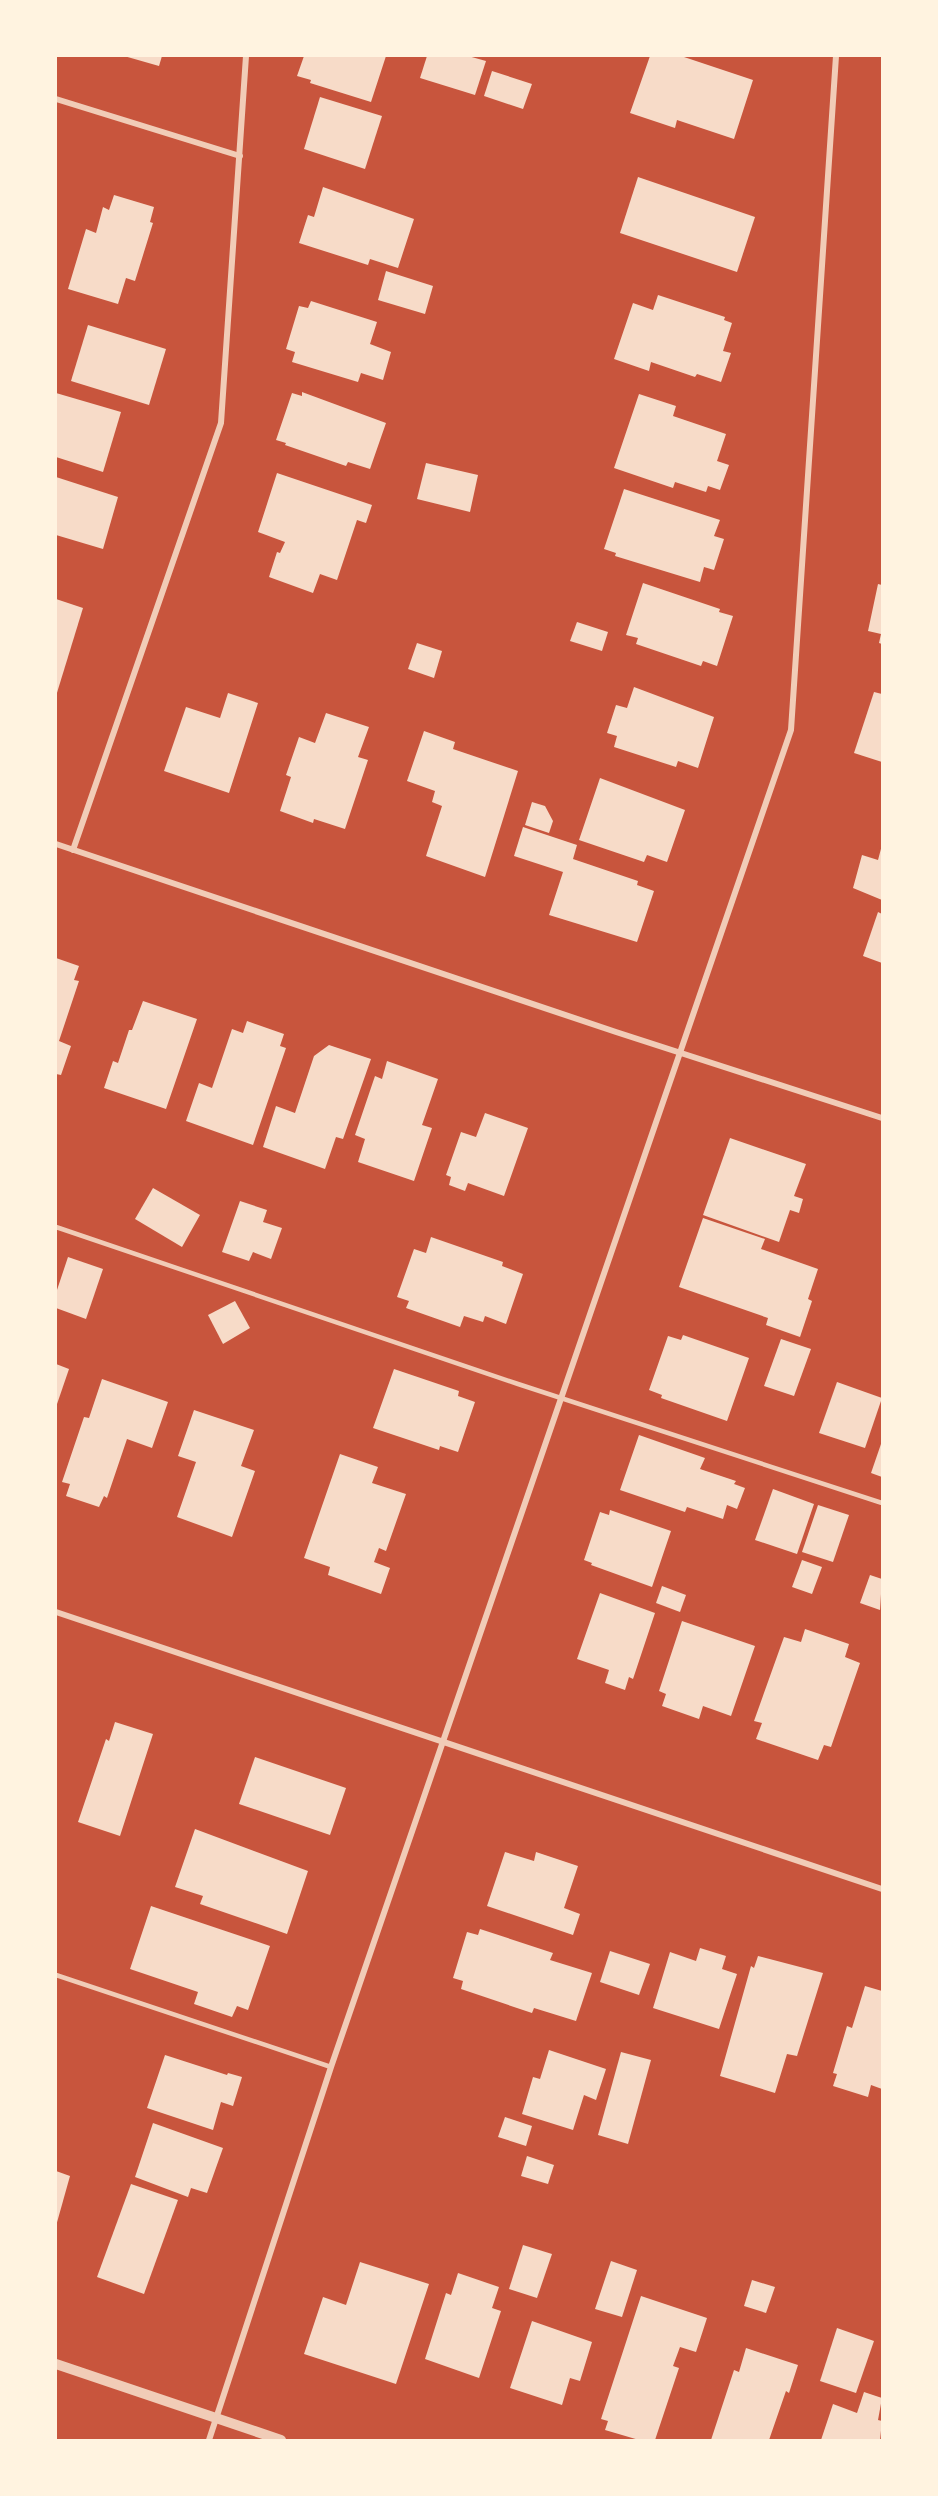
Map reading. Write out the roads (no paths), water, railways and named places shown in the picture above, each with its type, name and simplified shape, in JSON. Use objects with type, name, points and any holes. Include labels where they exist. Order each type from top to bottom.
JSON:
[{"type":"street","points":[[74,850],[221,423],[246,56]]},
{"type":"street","points":[[209,2440],[331,2067],[791,730],[836,56]]},
{"type":"street","points":[[56,99],[240,156]]},
{"type":"street","points":[[56,844],[616,1032],[679,1050],[882,1118]]},
{"type":"street","points":[[56,1612],[882,1889]]},
{"type":"street","points":[[56,2364],[281,2440]]},
{"type":"lane","points":[[56,1227],[561,1399],[882,1503]]},
{"type":"lane","points":[[56,1975],[331,2067]]}]
